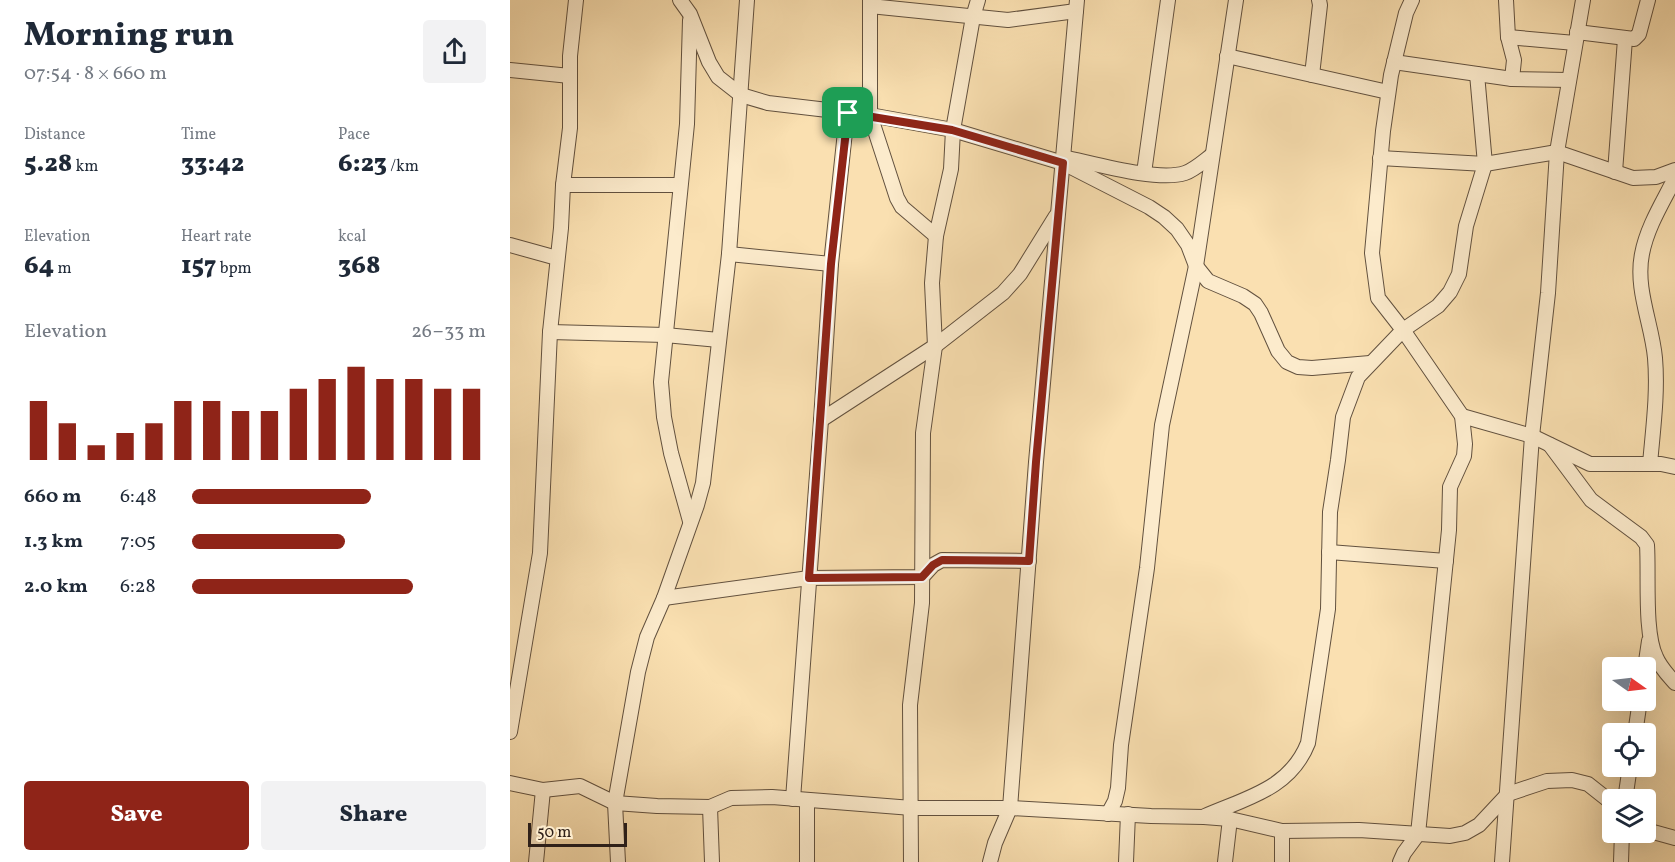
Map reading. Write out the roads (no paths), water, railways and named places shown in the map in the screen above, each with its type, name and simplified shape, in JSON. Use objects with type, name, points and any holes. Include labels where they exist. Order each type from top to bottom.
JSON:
[{"type":"street","points":[[510,732],[540,553],[550,332],[570,128],[570,56],[576,0]]},
{"type":"street","points":[[680,0],[691,7],[709,62],[718,77],[741,95],[768,103],[870,115],[952,130],[1063,160],[1144,173],[1175,176],[1188,172],[1212,155]]},
{"type":"street","points":[[618,862],[615,803],[638,672],[647,637],[664,598],[703,483],[729,254],[747,0]]},
{"type":"street","points":[[911,862],[910,705],[920,626],[923,433],[934,346],[932,283],[936,236],[951,169],[952,130],[972,17],[978,0]]},
{"type":"street","points":[[1144,173],[1168,0]]},
{"type":"street","points":[[1108,814],[1115,801],[1118,788],[1120,745],[1147,568],[1162,425],[1196,266],[1236,0]]},
{"type":"street","points":[[1312,75],[1319,0]]},
{"type":"street","points":[[1400,862],[1418,834],[1446,561],[1450,487],[1464,456],[1465,444],[1462,416],[1403,330],[1378,298],[1376,289],[1372,253],[1388,92],[1406,13],[1412,0]]},
{"type":"street","points":[[1506,0],[1508,37],[1514,60],[1512,80]]},
{"type":"street","points":[[1502,862],[1532,436],[1548,293],[1557,152],[1583,0]]},
{"type":"street","points":[[1508,37],[1634,39],[1639,34],[1648,0]]},
{"type":"street","points":[[936,236],[902,207],[897,198],[870,115],[870,3],[1008,20],[1077,5],[1010,808],[995,843],[990,862]]},
{"type":"street","points":[[690,521],[671,453],[664,417],[661,382],[687,124],[691,7]]},
{"type":"street","points":[[1615,172],[1625,39]]},
{"type":"street","points":[[1227,56],[1388,92]]},
{"type":"street","points":[[1394,62],[1512,80],[1569,80]]},
{"type":"street","points":[[510,70],[570,76]]},
{"type":"street","points":[[1204,817],[1278,783],[1292,772],[1302,758],[1308,743],[1328,609],[1330,512],[1342,417],[1358,377],[1403,330],[1438,306],[1450,292],[1459,274],[1466,226],[1485,164],[1477,74]]},
{"type":"street","points":[[793,799],[831,264],[848,113]]},
{"type":"street","points":[[1380,158],[1485,164],[1557,152],[1633,178],[1656,177],[1675,170]]},
{"type":"street","points":[[1063,160],[1164,217],[1188,244],[1196,266],[1208,281],[1243,296],[1255,304],[1278,351],[1287,362],[1298,367],[1312,369],[1370,363]]},
{"type":"street","points":[[1650,464],[1656,378],[1655,356],[1640,276],[1641,254],[1646,238],[1675,178]]},
{"type":"street","points":[[563,185],[681,185]]},
{"type":"street","points":[[821,420],[934,346],[1003,293],[1020,274],[1058,215]]},
{"type":"street","points":[[510,245],[557,258]]},
{"type":"street","points":[[729,254],[831,264]]},
{"type":"street","points":[[550,332],[665,335],[719,340]]},
{"type":"street","points":[[1462,416],[1532,436],[1590,464],[1650,464],[1675,467]]},
{"type":"street","points":[[1550,445],[1591,500],[1641,537],[1647,545],[1650,633],[1654,655],[1675,683]]},
{"type":"street","points":[[1329,552],[1446,561]]},
{"type":"street","points":[[664,598],[809,578],[922,577],[933,565],[942,560],[1029,561]]},
{"type":"street","points":[[1647,657],[1650,633]]},
{"type":"street","points":[[510,783],[543,790],[580,786],[615,803],[710,807],[731,798],[793,799],[912,808],[1010,808],[1204,817],[1230,819],[1282,831],[1359,830],[1450,836],[1465,833],[1479,825],[1508,794],[1547,781],[1572,780],[1588,784],[1602,795]]},
{"type":"street","points":[[535,861],[543,790]]},
{"type":"street","points":[[807,800],[807,862]]},
{"type":"street","points":[[710,807],[712,862]]},
{"type":"street","points":[[1126,862],[1128,814]]},
{"type":"street","points":[[1226,862],[1230,819]]},
{"type":"street","points":[[1282,831],[1282,862]]},
{"type":"street","points":[[1656,833],[1675,838]]},
{"type":"street","points":[[1621,862],[1622,843]]}]
